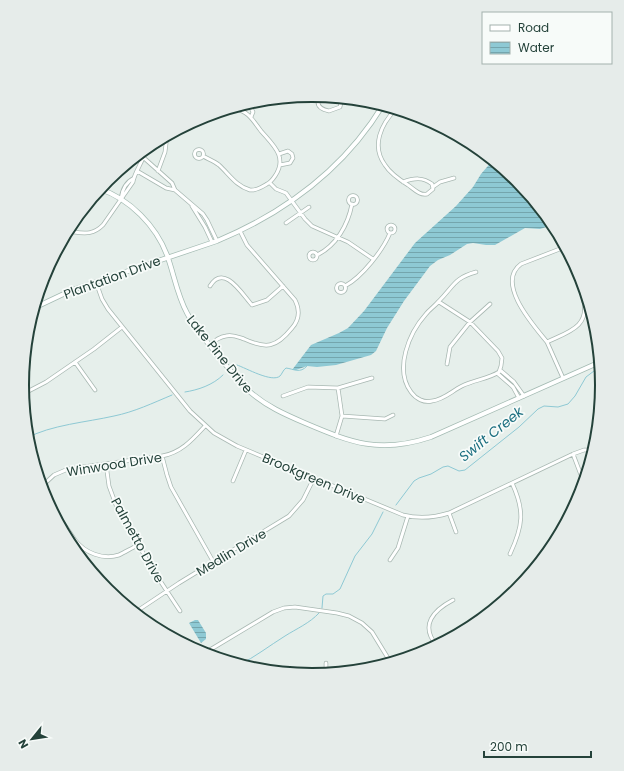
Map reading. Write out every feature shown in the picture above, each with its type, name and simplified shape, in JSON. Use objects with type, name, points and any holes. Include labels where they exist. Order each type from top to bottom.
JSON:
[{"type":"street","points":[[318,102],[320,108],[329,111],[340,107],[341,104]]},
{"type":"street","points":[[251,117],[253,112],[252,109]]},
{"type":"street","points":[[203,156],[216,163],[236,183],[249,189],[257,189],[270,183],[277,173],[280,165],[279,154],[251,117],[244,111]]},
{"type":"street","name":"Plantation Drive","points":[[41,305],[65,293],[214,242],[240,231],[275,212],[292,201],[321,178],[342,158],[379,111]]},
{"type":"street","points":[[391,114],[382,129],[379,137],[378,146],[381,158],[385,165],[403,182],[422,195],[430,193],[433,187],[440,182],[454,178]]},
{"type":"street","points":[[158,171],[163,161],[166,143]]},
{"type":"street","points":[[279,154],[288,151],[292,154],[293,158],[290,163],[280,165]]},
{"type":"street","points":[[144,158],[172,184],[175,190],[205,217],[214,242]]},
{"type":"street","points":[[74,232],[86,234],[94,232],[100,228],[133,182],[144,158]]},
{"type":"street","points":[[137,171],[166,188],[175,190]]},
{"type":"street","points":[[403,182],[411,179],[421,179],[430,183],[433,187]]},
{"type":"street","points":[[270,183],[276,189],[286,193],[312,226],[338,237],[373,259]]},
{"type":"street","name":"Lake Pine Drive","points":[[106,191],[121,199],[138,212],[153,230],[168,257],[182,304],[190,319],[240,382],[257,398],[276,410],[336,436],[360,444],[374,446],[392,446],[416,442],[431,437],[594,365]]},
{"type":"street","points":[[191,204],[214,242]]},
{"type":"street","points":[[317,255],[328,248],[338,237],[348,218],[352,204]]},
{"type":"street","points":[[286,223],[310,207]]},
{"type":"street","points":[[210,345],[226,335],[238,337],[258,345],[265,346],[273,344],[295,325],[299,317],[295,300],[247,245],[240,231]]},
{"type":"street","points":[[345,286],[362,272],[386,241],[390,233]]},
{"type":"street","points":[[560,249],[521,264],[516,268],[513,275],[514,290],[521,309],[547,342],[564,378]]},
{"type":"street","points":[[439,302],[470,322],[500,354],[502,363],[498,372],[463,386],[434,401],[425,402],[412,394],[406,383],[403,372],[404,359],[415,329],[427,312],[439,302],[456,280],[462,276],[476,272]]},
{"type":"street","points":[[210,286],[219,277],[226,278],[232,282],[252,305],[267,300],[283,286]]},
{"type":"street","name":"Brookgreen Drive","points":[[96,282],[104,304],[190,411],[205,426],[221,437],[246,450],[389,510],[408,516],[428,518],[449,513],[573,454],[588,450]]},
{"type":"street","points":[[447,364],[450,347],[470,322],[490,304]]},
{"type":"street","points":[[547,342],[573,329],[579,324],[583,318],[584,310]]},
{"type":"street","points":[[29,391],[75,362],[122,327]]},
{"type":"street","points":[[75,362],[95,390]]},
{"type":"street","points":[[498,372],[514,382],[524,396]]},
{"type":"street","points":[[498,372],[513,387],[519,398]]},
{"type":"street","points":[[283,396],[308,386],[338,388],[372,378]]},
{"type":"street","points":[[336,436],[342,416],[338,388]]},
{"type":"street","points":[[342,416],[385,419],[393,415]]},
{"type":"street","name":"Winwood Drive","points":[[46,482],[54,475],[65,470],[173,454],[205,426]]},
{"type":"street","points":[[233,481],[246,450]]},
{"type":"street","points":[[573,454],[581,474]]},
{"type":"street","points":[[162,456],[166,475],[171,487],[214,563]]},
{"type":"street","name":"Palmetto Drive","points":[[106,464],[108,480],[114,500],[138,544],[180,611]]},
{"type":"street","name":"Medlin Drive","points":[[139,609],[289,516],[303,500],[314,478]]},
{"type":"street","points":[[510,554],[520,529],[522,518],[519,500],[512,483]]},
{"type":"street","points":[[449,513],[456,532]]},
{"type":"street","points":[[390,560],[398,548],[408,516]]},
{"type":"street","points":[[71,534],[79,545],[93,554],[106,556],[118,555],[138,544]]},
{"type":"street","points":[[433,641],[430,633],[430,621],[433,614],[438,609],[453,600]]},
{"type":"street","points":[[210,649],[273,612],[284,608],[295,607],[344,614],[362,623],[372,632],[388,658]]},
{"type":"street","points":[[372,632],[376,629]]},
{"type":"street","points":[[326,663],[326,668]]},
{"type":"water","points":[[489,165],[499,173],[525,199],[546,227],[540,229],[525,228],[495,245],[473,243],[467,244],[450,255],[438,260],[430,266],[404,301],[387,328],[376,351],[371,355],[336,365],[317,367],[307,366],[292,370],[311,345],[348,328],[364,311],[415,243],[456,206],[473,187]]},
{"type":"water","points":[[198,620],[206,633],[206,639],[201,643],[189,623]]},
{"type":"waterway","points":[[237,365],[271,378],[280,376],[286,368],[302,370],[307,366]]},
{"type":"waterway","name":"Swift Creek","points":[[396,505],[414,481],[419,478],[448,466],[459,471],[465,470],[519,427],[538,409],[544,406],[558,407],[568,404],[575,396],[586,377],[594,371]]},
{"type":"waterway","points":[[185,392],[195,390],[215,382],[223,375]]},
{"type":"waterway","points":[[33,435],[69,424],[129,412],[172,395]]},
{"type":"waterway","name":"Swift Creek","points":[[322,608],[323,596],[326,594],[333,594],[340,589],[355,556],[372,534],[383,512]]},
{"type":"waterway","name":"Swift Creek","points":[[246,661],[307,623],[319,613]]}]
